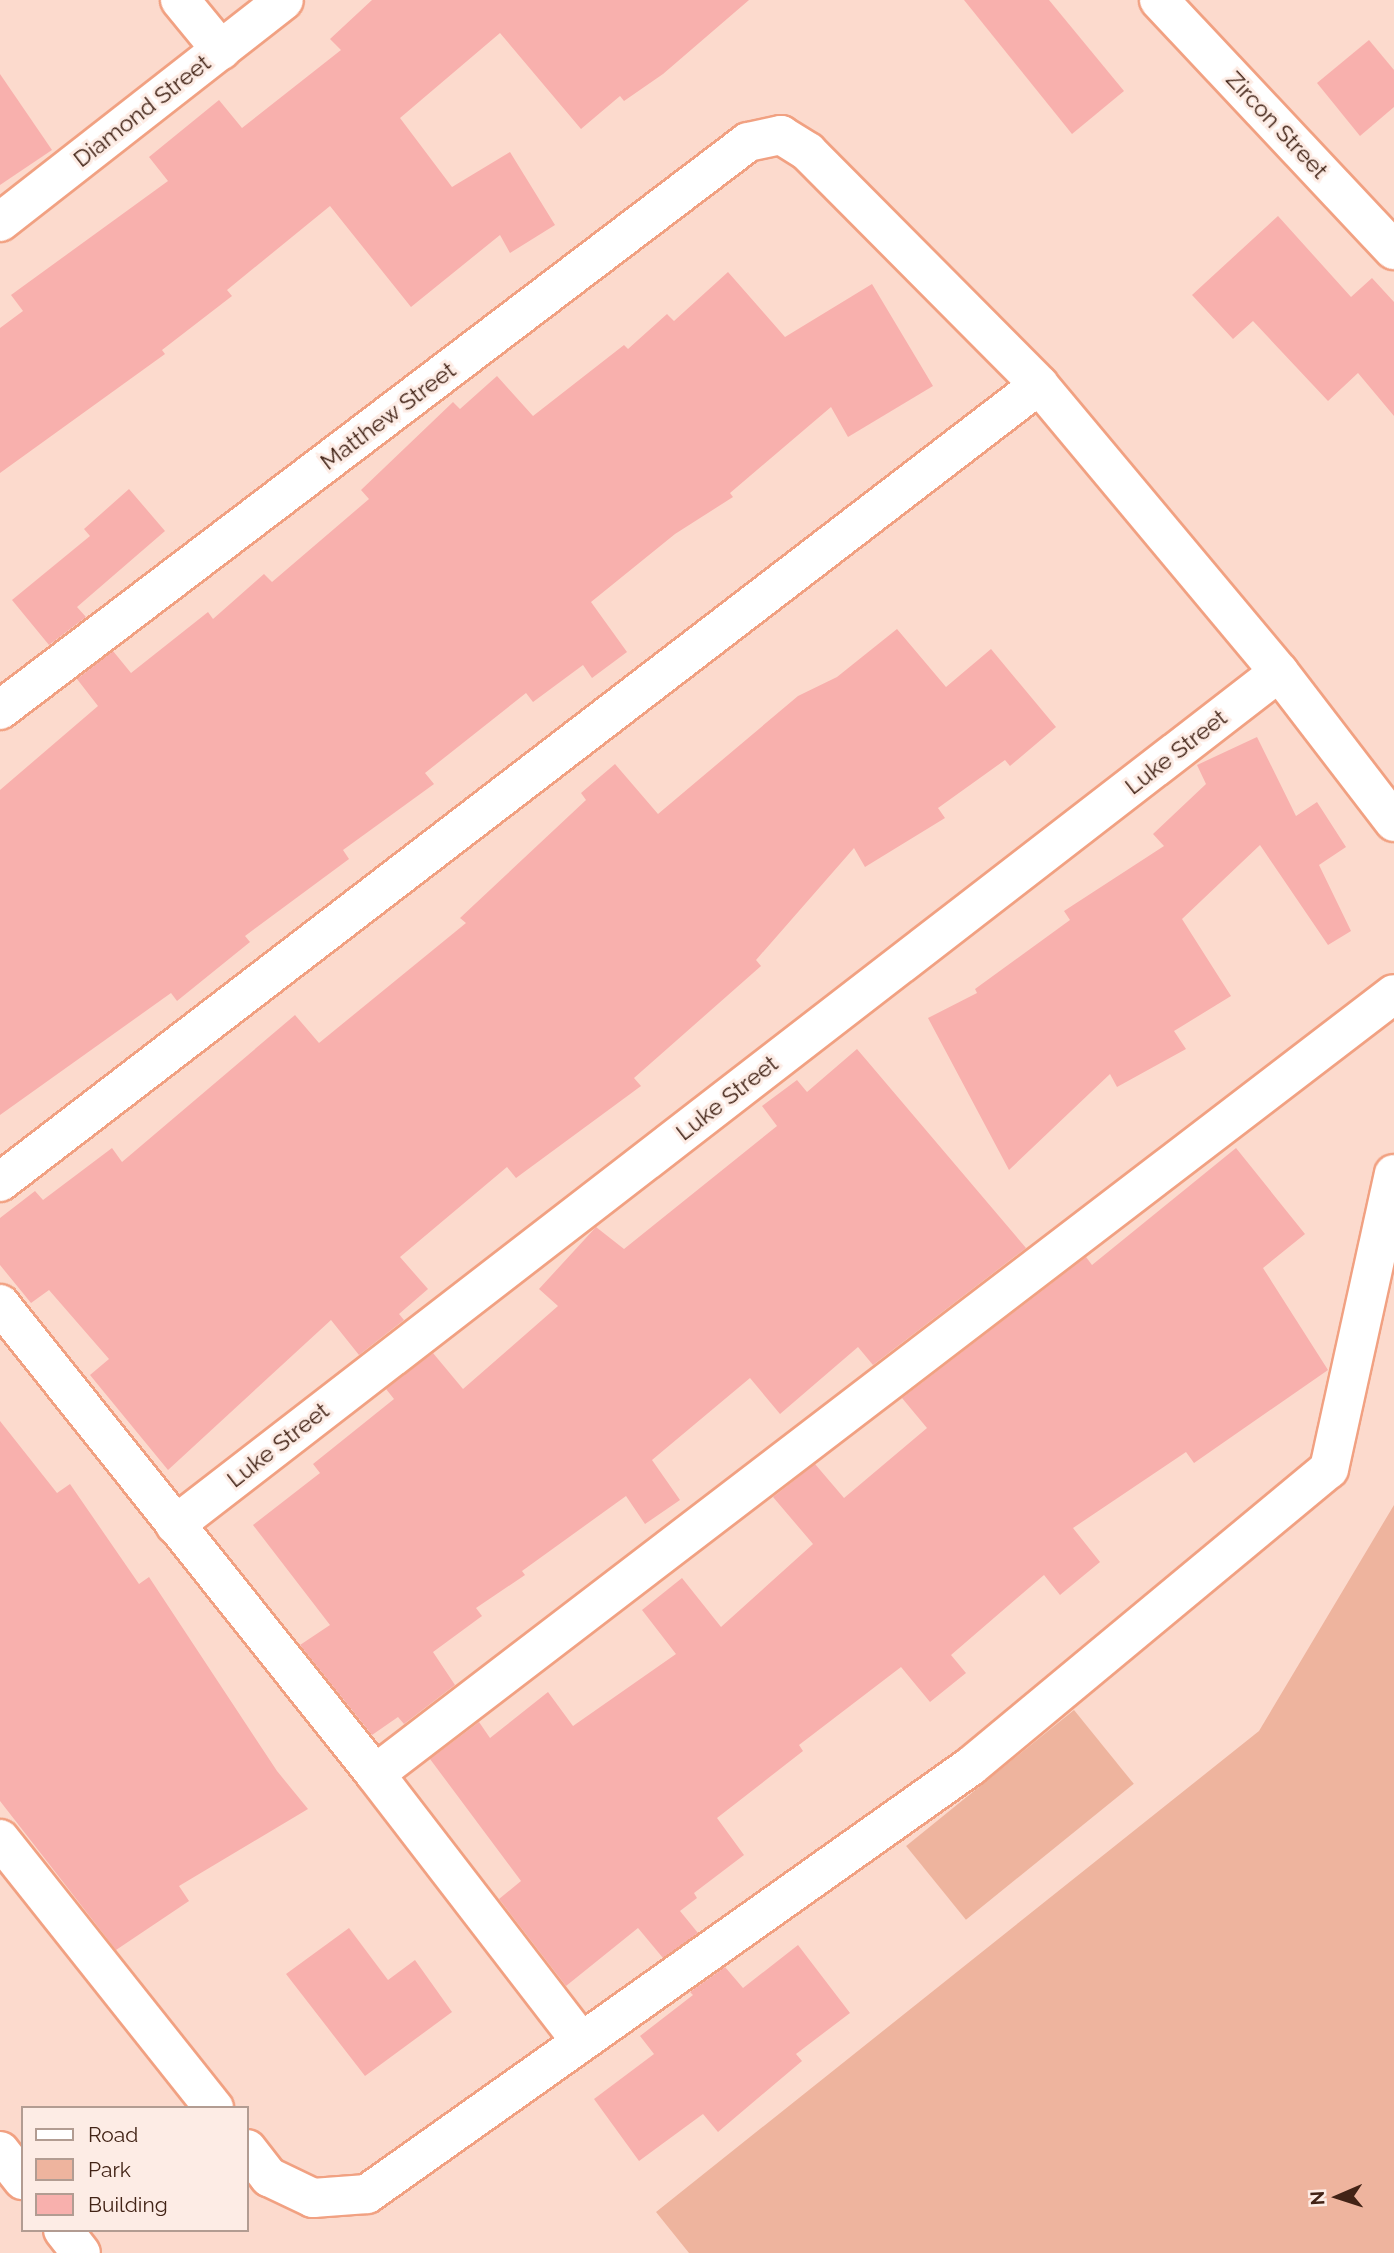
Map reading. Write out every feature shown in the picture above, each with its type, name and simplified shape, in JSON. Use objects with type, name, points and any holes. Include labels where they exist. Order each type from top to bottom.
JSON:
[{"type":"street","points":[[180,0],[221,50]]},
{"type":"street","name":"Diamond Street","points":[[0,222],[284,0]]},
{"type":"street","name":"Zircon Street","points":[[1159,0],[1394,250]]},
{"type":"street","name":"Matthew Street","points":[[0,710],[748,142],[781,135],[808,152],[1040,385]]},
{"type":"street","points":[[0,1182],[1040,385],[1279,672],[1394,822]]},
{"type":"street","name":"Luke Street","points":[[175,1525],[1279,672]]},
{"type":"street","points":[[375,1774],[1394,993]]},
{"type":"street","points":[[248,2150],[269,2177],[313,2198],[367,2194],[580,2040],[971,1766],[1329,1469],[1394,1174]]},
{"type":"street","points":[[0,1304],[375,1774],[580,2040]]},
{"type":"street","points":[[0,1839],[212,2106]]},
{"type":"street","points":[[0,2151],[21,2177]]},
{"type":"street","points":[[65,2232],[81,2253]]},
{"type":"green space","points":[[1394,1505],[1394,2253],[689,2253],[656,2212],[1259,1731]]},
{"type":"green space","points":[[1074,1710],[1134,1784],[966,1920],[906,1846]]},
{"type":"building","points":[[372,0],[749,0],[663,74],[624,101],[620,96],[581,129],[500,33],[400,118],[452,187],[510,152],[555,225],[510,253],[500,235],[411,307],[330,206],[227,290],[232,296],[162,350],[165,354],[0,473],[0,328],[23,311],[11,295],[168,181],[149,157],[219,100],[242,128],[341,50],[330,39]]},
{"type":"building","points":[[964,0],[1049,0],[1124,91],[1072,134]]},
{"type":"building","points":[[1369,40],[1394,70],[1394,107],[1360,136],[1317,83]]},
{"type":"building","points":[[0,74],[52,150],[0,185]]},
{"type":"building","points":[[1278,216],[1351,297],[1372,278],[1394,302],[1394,416],[1358,373],[1328,401],[1253,321],[1233,339],[1192,295]]},
{"type":"building","points":[[728,272],[785,337],[872,284],[933,386],[848,437],[831,407],[730,493],[733,497],[675,534],[591,602],[627,652],[592,678],[583,665],[533,702],[526,693],[425,773],[434,784],[343,850],[349,859],[245,936],[250,942],[177,1001],[171,993],[0,1115],[0,790],[98,706],[77,679],[113,651],[131,673],[208,612],[213,619],[264,574],[272,582],[369,499],[361,490],[453,402],[460,409],[497,376],[533,416],[624,345],[628,349],[667,314],[674,321]]},
{"type":"building","points":[[129,489],[165,531],[77,607],[86,617],[49,645],[12,600],[90,536],[84,529]]},
{"type":"building","points":[[897,629],[946,687],[991,649],[1056,727],[1010,766],[1005,760],[938,808],[945,818],[865,867],[854,848],[756,960],[761,966],[634,1078],[641,1086],[516,1178],[507,1167],[400,1257],[428,1289],[399,1314],[404,1320],[359,1355],[331,1320],[168,1470],[90,1375],[109,1359],[49,1290],[31,1303],[0,1265],[0,1218],[35,1191],[43,1200],[112,1148],[122,1162],[295,1015],[319,1043],[466,923],[460,918],[586,800],[581,793],[615,764],[658,814],[798,696],[837,677]]},
{"type":"building","points":[[1257,737],[1296,816],[1317,802],[1346,847],[1319,865],[1351,931],[1328,945],[1260,845],[1182,919],[1231,996],[1174,1031],[1186,1049],[1117,1087],[1110,1074],[1009,1170],[928,1018],[977,993],[975,989],[1070,920],[1064,911],[1164,846],[1153,834],[1206,784],[1197,765]]},
{"type":"building","points":[[857,1049],[1026,1248],[873,1365],[858,1347],[780,1414],[750,1378],[652,1460],[680,1500],[645,1524],[626,1496],[522,1571],[525,1575],[476,1608],[482,1616],[433,1652],[455,1685],[404,1724],[398,1717],[372,1735],[300,1645],[330,1625],[253,1525],[320,1473],[313,1464],[394,1399],[386,1389],[433,1353],[463,1389],[558,1306],[539,1289],[596,1227],[624,1249],[777,1126],[762,1106],[797,1080],[807,1092]]},
{"type":"building","points":[[1236,1148],[1305,1234],[1263,1268],[1328,1370],[1194,1463],[1186,1452],[1073,1528],[1100,1562],[1060,1595],[1044,1575],[951,1655],[966,1673],[930,1702],[901,1667],[799,1745],[803,1751],[717,1818],[744,1855],[694,1893],[697,1898],[680,1911],[698,1933],[663,1958],[638,1928],[566,1986],[499,1899],[521,1881],[430,1759],[479,1722],[490,1738],[548,1692],[573,1726],[676,1654],[642,1610],[682,1578],[721,1627],[813,1544],[773,1497],[815,1464],[844,1498],[927,1428],[902,1398],[1086,1257],[1092,1265]]},
{"type":"building","points":[[0,1421],[57,1493],[70,1484],[139,1584],[149,1577],[277,1771],[308,1809],[179,1886],[189,1901],[116,1950],[0,1801]]},
{"type":"building","points":[[349,1928],[388,1980],[415,1960],[452,2012],[365,2076],[286,1974]]},
{"type":"building","points":[[798,1945],[850,2013],[796,2054],[802,2061],[718,2132],[703,2114],[639,2161],[594,2099],[654,2054],[640,2036],[693,1995],[690,1992],[725,1967],[743,1988]]}]
